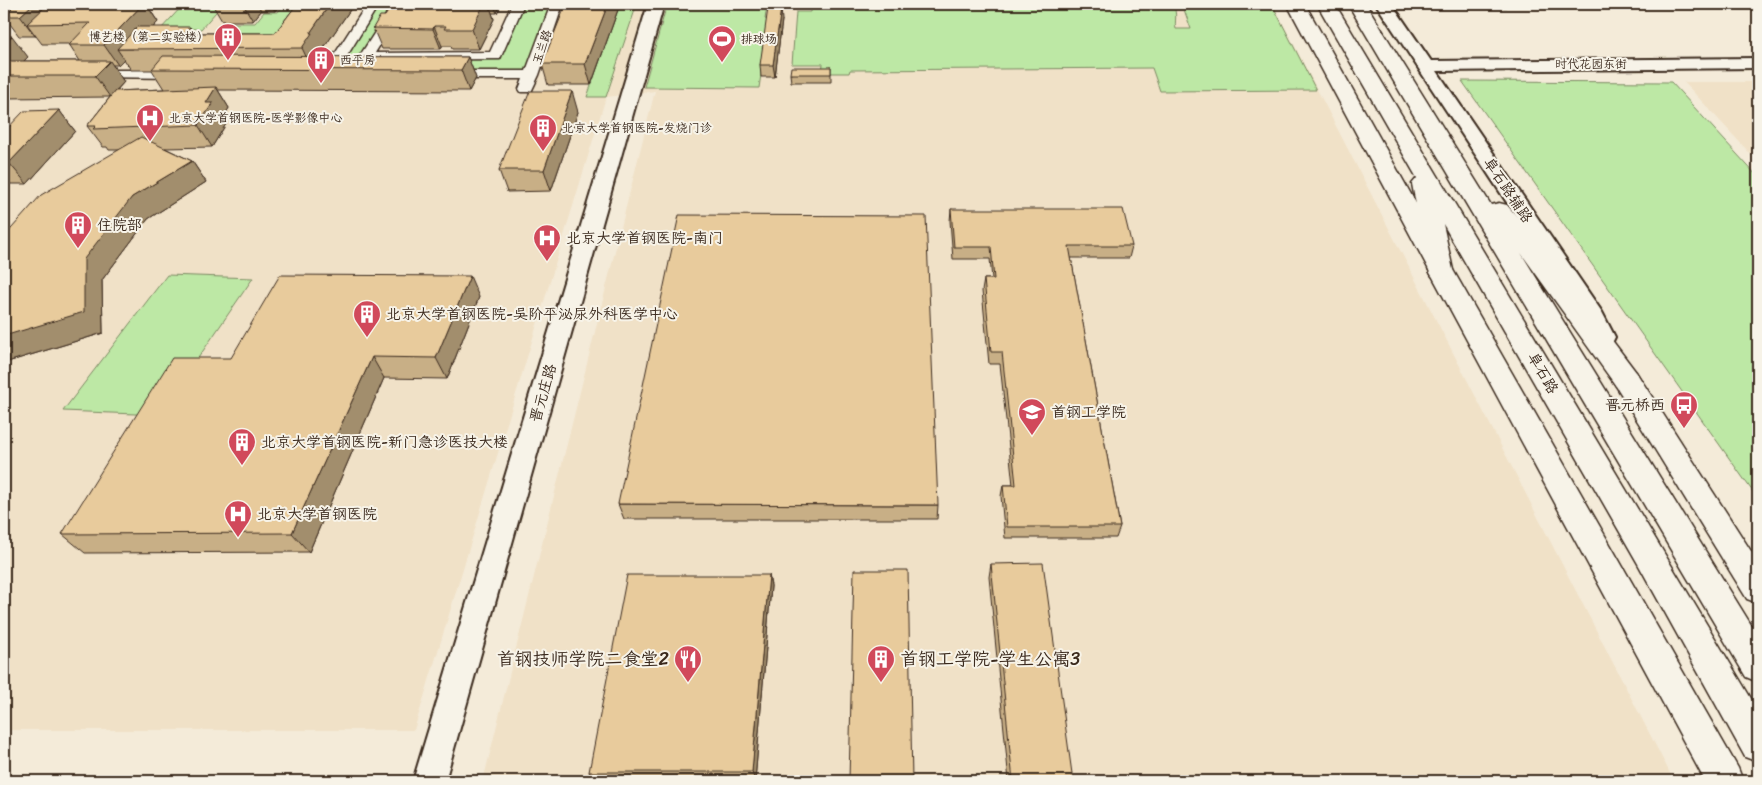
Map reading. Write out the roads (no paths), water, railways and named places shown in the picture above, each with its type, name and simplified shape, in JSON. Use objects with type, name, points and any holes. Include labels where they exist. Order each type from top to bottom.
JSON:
[{"type":"main road","points":[[1296,4],[1441,270],[1725,781]]},
{"type":"main road","name":"阜石路","points":[[1326,4],[1648,552],[1758,744]]},
{"type":"main road","points":[[1357,4],[1758,666]]},
{"type":"main road","points":[[1439,138],[1526,243],[1626,378],[1758,589]]},
{"type":"main road","points":[[1419,163],[1441,270]]},
{"type":"street","points":[[348,74],[324,74],[373,4]]},
{"type":"street","points":[[399,4],[366,57],[495,56],[518,4]]},
{"type":"street","name":"玉兰路","points":[[526,90],[557,4]]},
{"type":"street","name":"晋元庄路","points":[[429,781],[656,4]]},
{"type":"street","name":"阜石路辅路","points":[[1384,4],[1594,318],[1626,378]]},
{"type":"street","name":"时代花园东街","points":[[1424,66],[1758,63]]},
{"type":"street","points":[[82,74],[195,74]]},
{"type":"street","points":[[434,75],[532,75]]},
{"type":"place","name":"博艺楼（第二实验楼）","points":[[228,61]]},
{"type":"place","name":"排球场","points":[[722,63]]},
{"type":"place","name":"西平房","points":[[321,84]]},
{"type":"place","name":"北京大学首钢医院-医学影像中心","points":[[150,142]]},
{"type":"place","name":"北京大学首钢医院-发烧门诊","points":[[543,152]]},
{"type":"place","name":"住院部","points":[[78,249]]},
{"type":"place","name":"北京大学首钢医院-南门","points":[[547,262]]},
{"type":"place","name":"北京大学首钢医院-吴阶平泌尿外科医学中心","points":[[367,338]]},
{"type":"place","name":"晋元桥西","points":[[1684,429]]},
{"type":"place","name":"首钢工学院","points":[[1032,436]]},
{"type":"place","name":"北京大学首钢医院-新门急诊医技大楼","points":[[242,466]]},
{"type":"place","name":"北京大学首钢医院","points":[[238,538]]},
{"type":"place","name":"首钢技师学院二食堂2","points":[[688,683]]},
{"type":"place","name":"首钢工学院-学生公寓3","points":[[881,683]]}]
